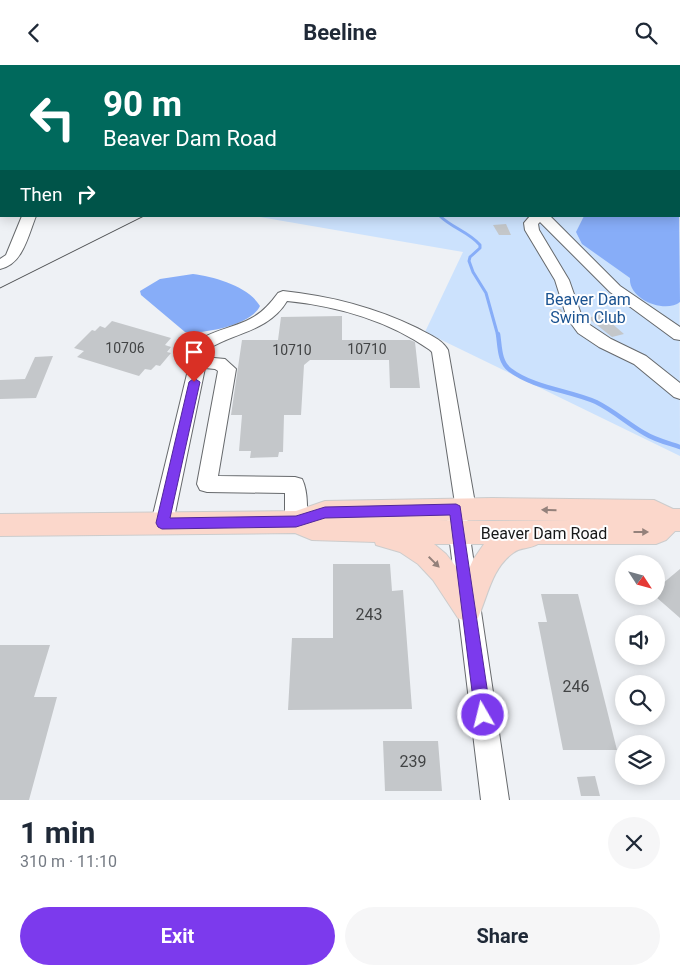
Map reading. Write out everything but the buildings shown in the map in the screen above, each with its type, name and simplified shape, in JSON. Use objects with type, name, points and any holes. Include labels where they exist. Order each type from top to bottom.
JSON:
[{"type":"main road","name":"Beaver Dam Road","points":[[0,525],[296,522],[325,512],[460,517],[654,511],[674,520]]},
{"type":"main road","name":"Beaver Dam Road","points":[[296,522],[312,529],[358,529],[460,517],[557,533],[656,532],[674,520]]},
{"type":"main road","points":[[358,529],[408,542],[421,550],[441,569],[468,608]]},
{"type":"main road","points":[[468,608],[479,576],[485,565],[502,547],[513,539],[557,533]]},
{"type":"street","points":[[0,265],[12,257],[29,217]]},
{"type":"street","points":[[537,217],[531,223],[532,230],[562,280],[575,318],[584,329],[605,343],[640,360],[680,393]]},
{"type":"street","points":[[543,217],[615,289],[680,335]]},
{"type":"street","points":[[162,523],[197,370],[194,353],[198,347],[258,322],[278,307],[283,297],[306,298],[357,308],[434,345],[442,356],[468,608],[495,800]]},
{"type":"street","points":[[196,361],[219,363],[227,369],[207,484],[295,485],[296,522]]},
{"type":"green space","name":"Beaver Dam Swim Club","points":[[260,217],[679,217],[680,456],[425,332],[463,252]]},
{"type":"water","points":[[584,217],[679,217],[680,302],[666,306],[657,305],[641,298],[631,286],[630,278],[582,244],[576,232]]},
{"type":"water","points":[[193,274],[221,280],[239,288],[255,299],[260,306],[255,313],[247,318],[226,327],[215,330],[185,332],[141,295],[140,291],[160,279]]},
{"type":"waterway","points":[[441,217],[480,245],[480,248],[470,257],[469,261],[473,272],[486,293],[498,336]]},
{"type":"waterway","points":[[498,334],[504,363],[506,367],[519,376],[540,385],[596,402],[648,435],[680,447]]},
{"type":"tram line","points":[[0,288],[142,217]]},
{"type":"route","points":[[194,382],[162,523],[296,522],[325,512],[456,509],[483,715]]}]
